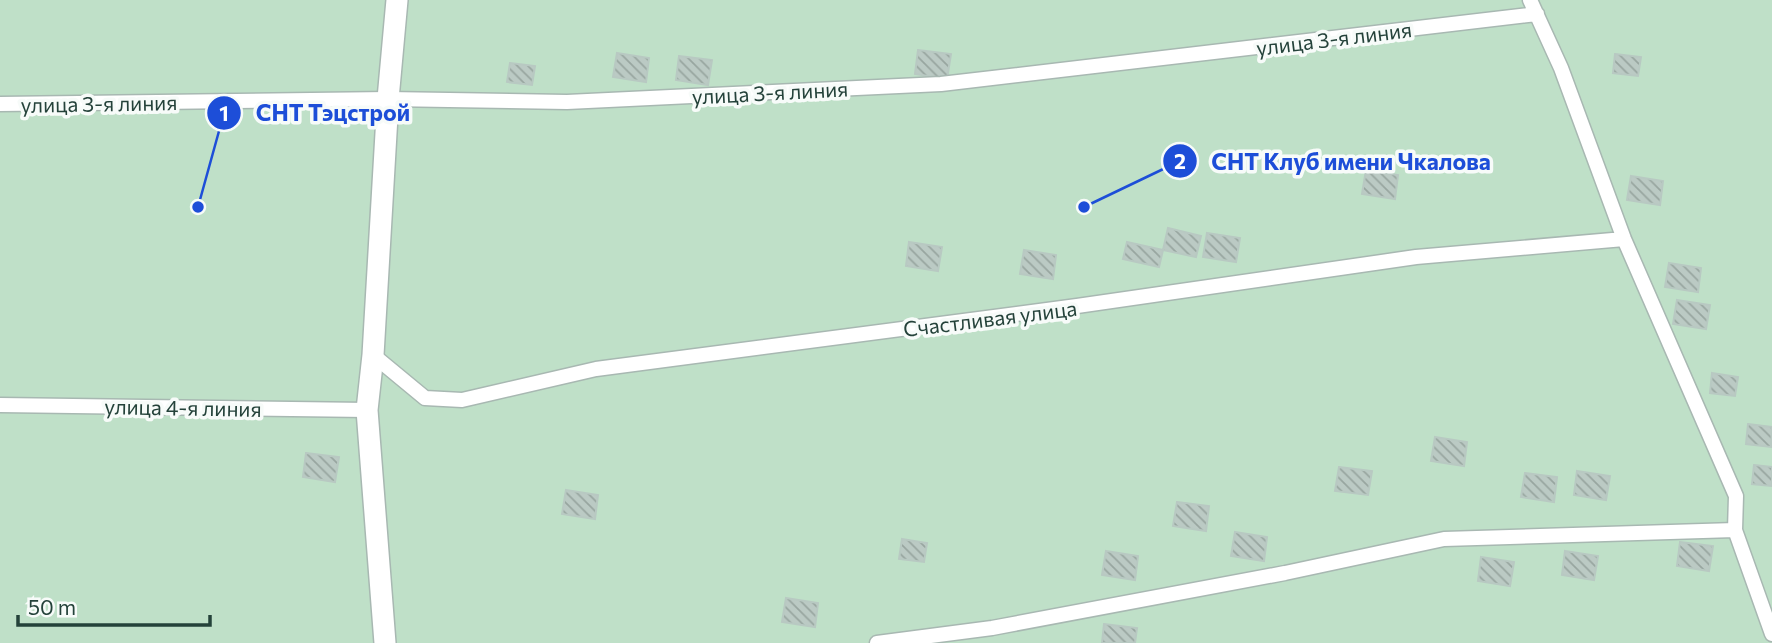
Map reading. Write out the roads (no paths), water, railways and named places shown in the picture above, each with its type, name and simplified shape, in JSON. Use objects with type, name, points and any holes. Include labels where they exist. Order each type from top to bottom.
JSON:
[{"type":"street","points":[[385,643],[367,410],[397,0]]},
{"type":"lane","points":[[1530,0],[1561,68],[1624,239],[1737,496],[1735,530],[1772,634]]},
{"type":"lane","name":"улица 3-я линия","points":[[0,104],[388,99],[567,102],[941,84],[1537,14]]},
{"type":"lane","name":"Счастливая улица","points":[[373,355],[425,398],[462,400],[596,369],[1077,306],[1416,257],[1624,239]]},
{"type":"lane","name":"улица 4-я линия","points":[[0,405],[367,410]]},
{"type":"lane","points":[[877,643],[992,628],[1285,573],[1444,539],[1735,530]]},
{"type":"place","name":"СНТ Тэцстрой","points":[[198,207]]},
{"type":"place","name":"СНТ Клуб имени Чкалова","points":[[1084,207]]}]
